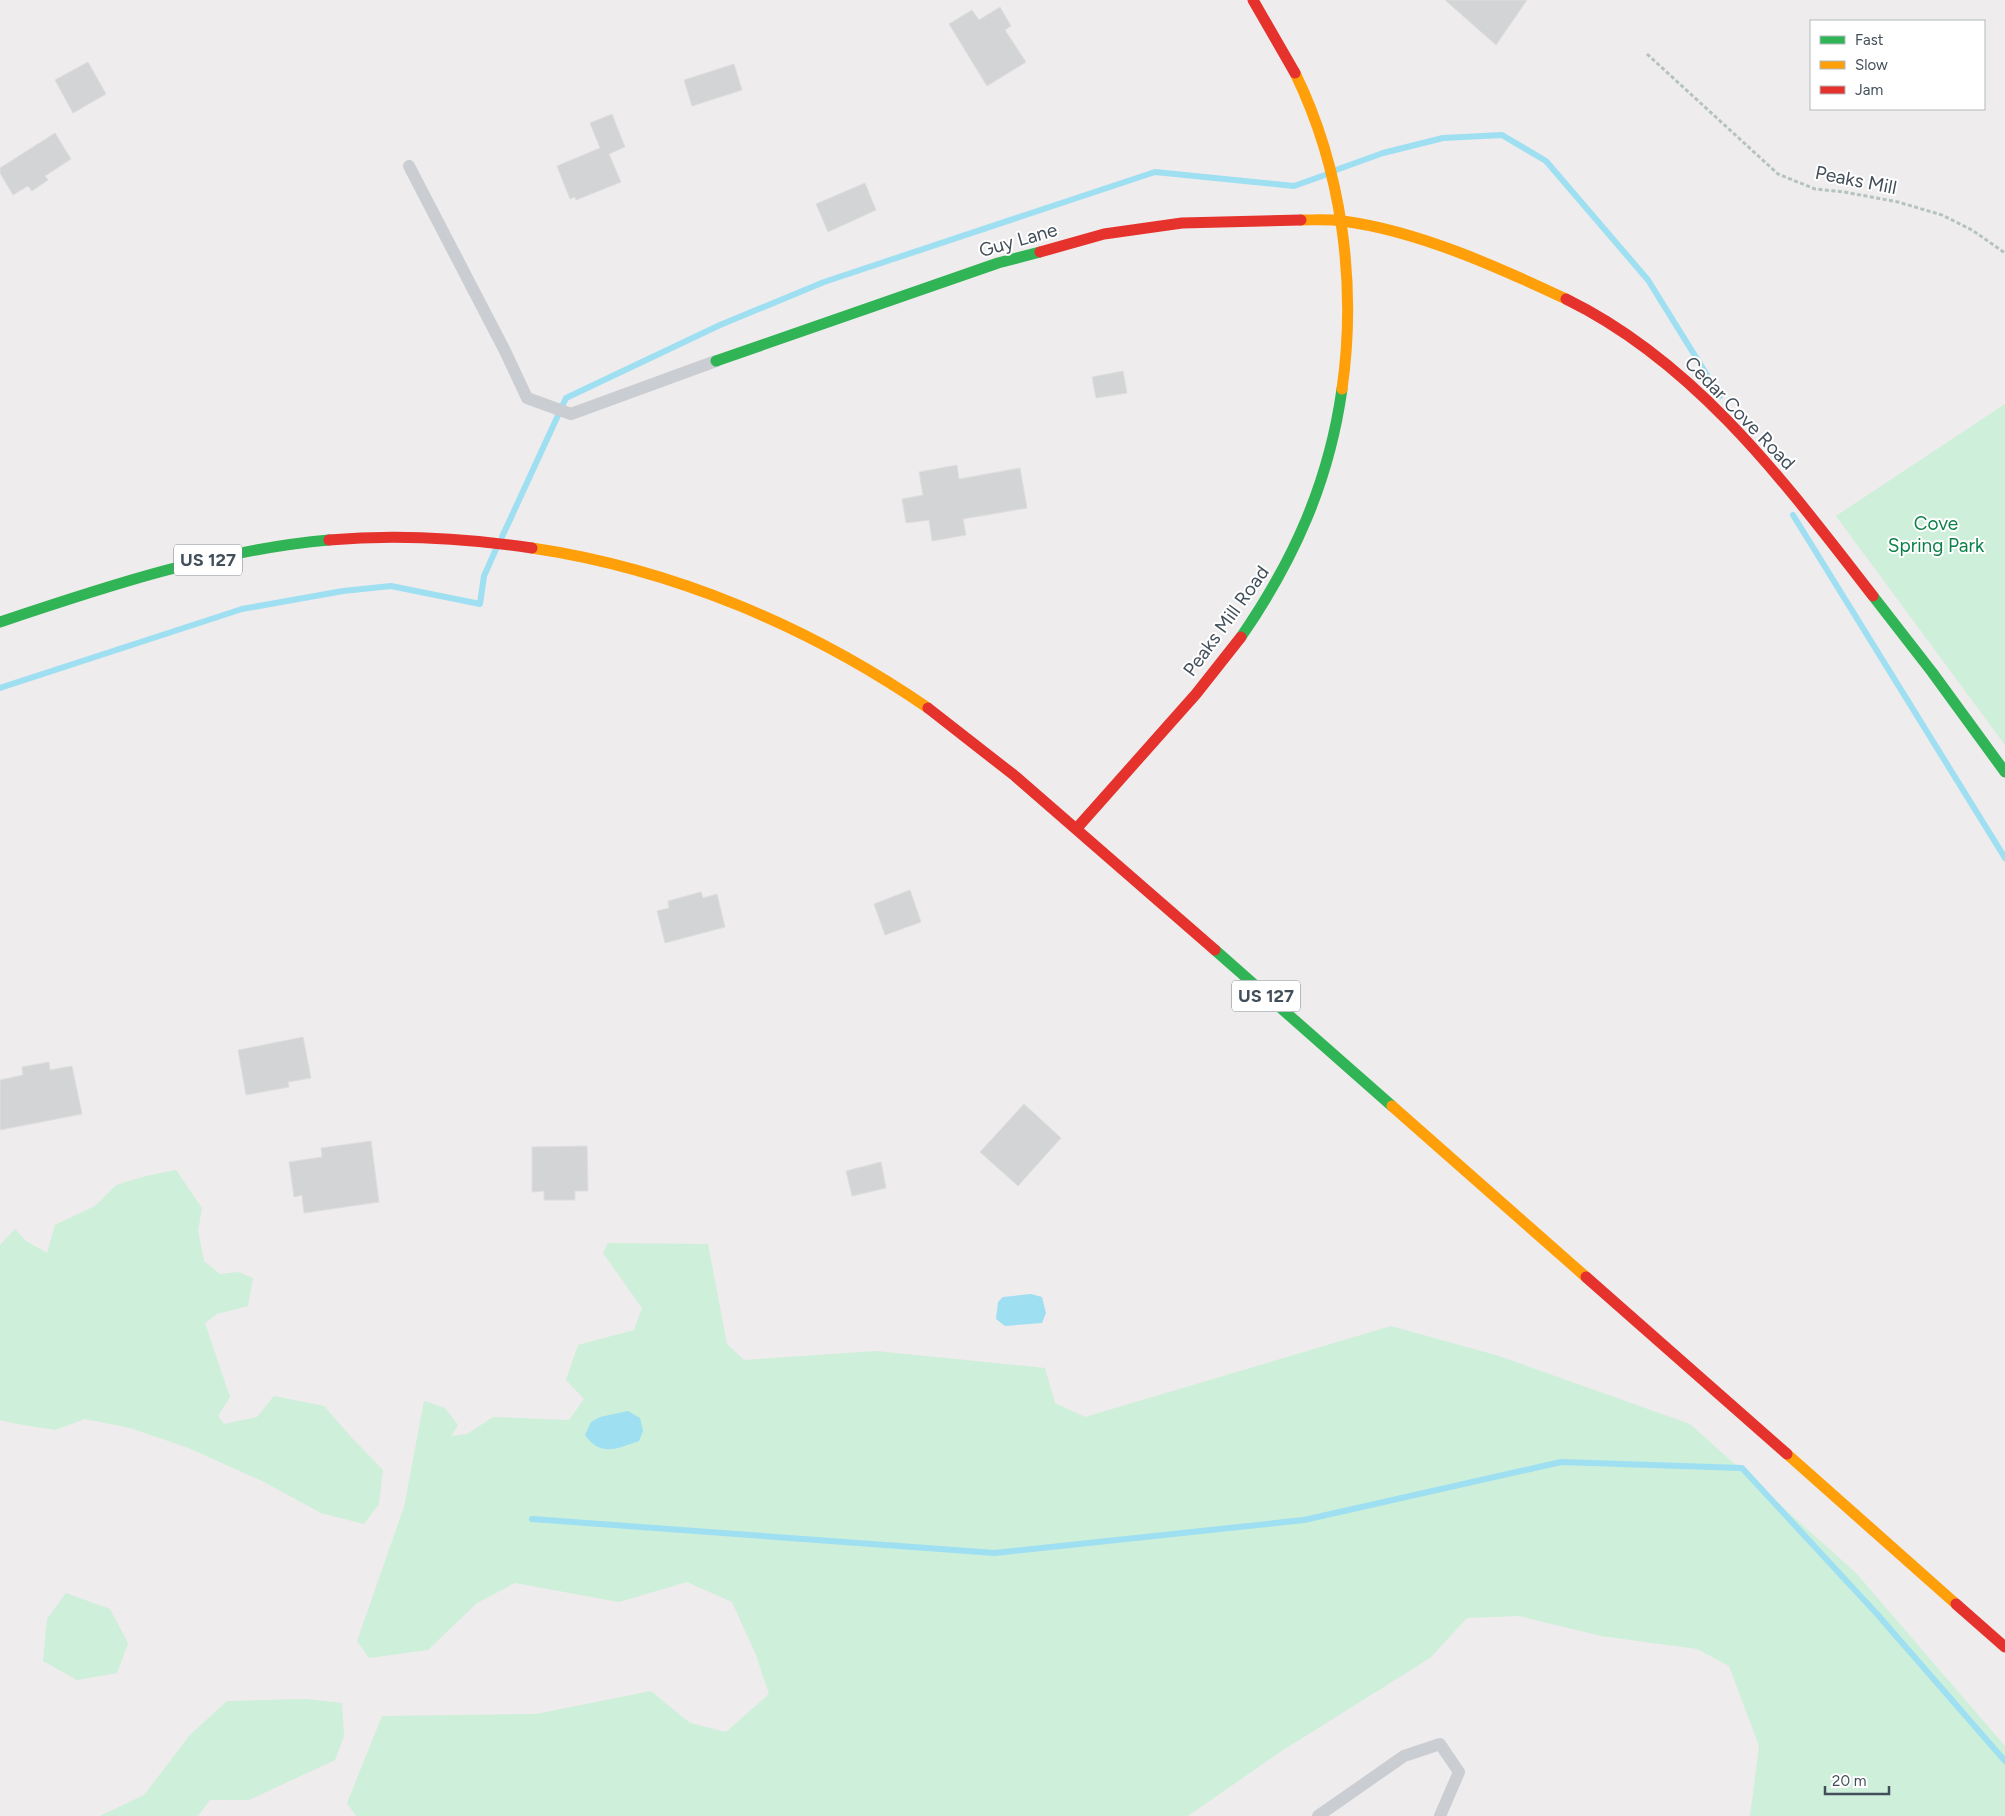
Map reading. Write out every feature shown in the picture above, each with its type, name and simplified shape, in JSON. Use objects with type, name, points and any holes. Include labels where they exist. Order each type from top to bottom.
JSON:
[{"type":"main road","name":"Peaks Mill Road","points":[[1077,828],[1187,703],[1233,647],[1260,609],[1286,566],[1308,520],[1326,470],[1335,434],[1347,360],[1350,303],[1347,250],[1338,196],[1324,143],[1303,90],[1278,39],[1253,0]]},
{"type":"main road","name":"Guy Lane","points":[[716,361],[998,263],[1104,234],[1182,223],[1281,219],[1342,221]]},
{"type":"main road","name":"Cedar Cove Road","points":[[1342,221],[1431,244],[1513,274],[1573,303],[1636,341],[1668,364],[1721,414],[1785,485],[1879,602],[2005,772]]},
{"type":"main road","name":"US 127","points":[[0,622],[84,594],[186,565],[261,549],[364,537],[424,537],[468,539],[544,549],[626,567],[669,579],[742,606],[809,636],[855,661],[937,714],[1077,828],[2005,1647]]},
{"type":"lane","points":[[409,166],[506,351],[527,398],[571,414],[716,361]]},
{"type":"lane","points":[[1318,1816],[1404,1756],[1440,1744],[1459,1772],[1440,1816]]},
{"type":"path","name":"Peaks Mill","points":[[1647,54],[1778,174],[1816,189],[1898,202],[1942,215],[1972,230],[2005,253]]},
{"type":"green space","name":"Cove Spring Park","points":[[2005,404],[2005,745],[1836,516]]},
{"type":"green space","points":[[176,1170],[202,1208],[198,1231],[204,1261],[220,1274],[238,1272],[253,1278],[248,1306],[217,1314],[205,1323],[230,1397],[218,1416],[224,1424],[257,1417],[274,1396],[324,1406],[383,1470],[379,1504],[364,1524],[321,1513],[262,1481],[186,1447],[130,1428],[85,1419],[55,1430],[0,1420],[0,1245],[15,1229],[26,1241],[47,1253],[55,1225],[95,1206],[116,1185]]},
{"type":"green space","points":[[608,1243],[708,1244],[727,1344],[744,1360],[876,1351],[1045,1368],[1055,1403],[1085,1417],[1391,1326],[1499,1356],[1690,1424],[1855,1572],[2005,1746],[2005,1816],[1750,1816],[1759,1746],[1729,1666],[1697,1649],[1601,1636],[1519,1616],[1467,1618],[1430,1658],[1280,1752],[1188,1816],[356,1816],[347,1803],[382,1716],[536,1714],[651,1691],[690,1723],[726,1732],[769,1694],[756,1655],[732,1602],[687,1582],[619,1602],[515,1583],[477,1603],[428,1650],[369,1658],[357,1641],[404,1507],[424,1401],[445,1408],[458,1425],[451,1436],[467,1434],[493,1417],[569,1420],[584,1399],[566,1380],[578,1345],[634,1330],[642,1308],[603,1253]]},
{"type":"green space","points":[[66,1593],[110,1609],[128,1643],[117,1673],[77,1680],[43,1661],[47,1619]]},
{"type":"green space","points":[[306,1699],[342,1703],[344,1736],[335,1760],[249,1800],[210,1800],[198,1816],[100,1816],[144,1795],[190,1735],[227,1701]]},
{"type":"water","points":[[1031,1294],[1042,1297],[1046,1313],[1042,1323],[1005,1326],[996,1319],[998,1302],[1003,1297]]},
{"type":"water","points":[[628,1411],[640,1418],[643,1431],[639,1441],[617,1448],[604,1449],[597,1447],[585,1435],[591,1422],[600,1417]]},
{"type":"building","points":[[1445,0],[1527,0],[1496,45]]},
{"type":"building","points":[[1000,7],[1011,26],[1005,30],[1026,62],[987,86],[949,24],[972,10],[979,20]]},
{"type":"building","points":[[88,62],[106,94],[73,113],[55,80]]},
{"type":"building","points":[[734,64],[742,90],[692,106],[684,80]]},
{"type":"building","points":[[612,114],[625,147],[609,154],[621,182],[576,200],[575,197],[570,199],[557,166],[600,148],[590,123]]},
{"type":"building","points":[[55,133],[71,159],[45,176],[48,180],[32,191],[28,186],[13,195],[0,173],[0,168]]},
{"type":"building","points":[[865,183],[876,210],[828,232],[816,204]]},
{"type":"building","points":[[1123,371],[1127,393],[1096,398],[1092,377]]},
{"type":"building","points":[[957,465],[959,479],[1020,468],[1027,508],[963,519],[966,535],[932,541],[929,520],[906,523],[902,499],[923,495],[919,472]]},
{"type":"building","points":[[910,890],[921,922],[885,935],[874,904]]},
{"type":"building","points":[[701,892],[703,898],[717,894],[725,927],[665,943],[657,911],[669,908],[668,901]]},
{"type":"building","points":[[303,1037],[311,1078],[288,1082],[289,1087],[246,1095],[238,1050]]},
{"type":"building","points":[[49,1062],[50,1070],[72,1066],[82,1114],[0,1130],[0,1080],[23,1075],[22,1067]]},
{"type":"building","points":[[1024,1104],[1061,1138],[1018,1186],[980,1152]]},
{"type":"building","points":[[371,1141],[379,1202],[304,1213],[302,1195],[294,1197],[289,1162],[322,1157],[321,1148]]},
{"type":"building","points":[[587,1146],[588,1191],[575,1191],[575,1200],[544,1200],[544,1191],[532,1192],[532,1147]]},
{"type":"building","points":[[881,1162],[886,1188],[852,1196],[846,1171]]},
{"type":"waterway","points":[[1336,170],[1383,153],[1443,138],[1502,135],[1546,161],[1648,280],[1720,396]]},
{"type":"waterway","points":[[502,537],[566,398],[720,325],[824,282],[1155,172],[1294,186],[1325,175]]},
{"type":"waterway","points":[[1793,515],[2005,858]]},
{"type":"waterway","points":[[0,688],[242,609],[343,591],[391,586],[480,604],[484,576],[496,549]]},
{"type":"waterway","points":[[532,1519],[995,1553],[1304,1520],[1561,1462],[1742,1468],[1877,1614],[2005,1761]]},
{"type":"traffic: fast","points":[[716,361],[998,263],[1040,252]]},
{"type":"traffic: fast","points":[[1241,637],[1277,579],[1306,519],[1328,456],[1342,389]]},
{"type":"traffic: fast","points":[[0,622],[162,571],[245,552],[329,540]]},
{"type":"traffic: fast","points":[[1873,596],[1932,672],[2005,772]]},
{"type":"traffic: fast","points":[[1215,950],[1392,1106]]},
{"type":"traffic: slow","points":[[1295,73],[1311,110],[1324,148],[1342,228],[1348,309],[1342,389]]},
{"type":"traffic: slow","points":[[1301,220],[1343,221],[1400,233],[1485,263],[1566,299]]},
{"type":"traffic: slow","points":[[532,548],[637,570],[689,586],[739,606],[788,627],[836,652],[928,708]]},
{"type":"traffic: slow","points":[[1392,1106],[1586,1277]]},
{"type":"traffic: slow","points":[[1787,1454],[1956,1604]]},
{"type":"traffic: jam","points":[[1253,0],[1295,73]]},
{"type":"traffic: jam","points":[[1040,252],[1104,234],[1182,223],[1301,220]]},
{"type":"traffic: jam","points":[[1566,299],[1613,326],[1657,357],[1698,392],[1772,470],[1807,511],[1873,596]]},
{"type":"traffic: jam","points":[[329,540],[406,537],[481,542],[532,548]]},
{"type":"traffic: jam","points":[[1077,828],[1196,694],[1241,637]]},
{"type":"traffic: jam","points":[[928,708],[1015,776],[1215,950]]},
{"type":"traffic: jam","points":[[1586,1277],[1787,1454]]},
{"type":"traffic: jam","points":[[1956,1604],[2005,1647]]}]
